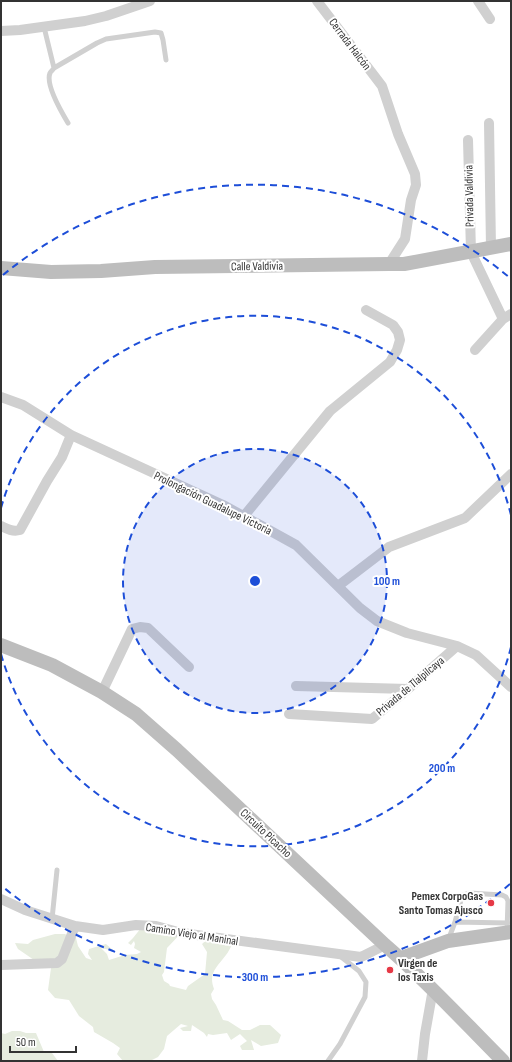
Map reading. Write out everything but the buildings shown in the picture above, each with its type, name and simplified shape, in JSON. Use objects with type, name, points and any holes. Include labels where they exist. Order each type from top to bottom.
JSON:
[{"type":"main road","name":"Calle Valdivia","points":[[1,268],[51,272],[101,271],[155,267],[404,264],[511,244]]},
{"type":"main road","name":"Circuito Picacho","points":[[1,645],[52,665],[102,692],[136,714],[177,750],[401,958],[503,1061]]},
{"type":"main road","points":[[401,958],[448,941],[508,930]]},
{"type":"street","points":[[1,31],[85,21],[106,16],[150,1]]},
{"type":"street","name":"Cerrada Halcón","points":[[317,1],[382,86],[398,134],[415,174],[416,185],[411,200],[405,239],[389,264]]},
{"type":"street","points":[[478,1],[490,19]]},
{"type":"street","points":[[489,123],[491,248]]},
{"type":"street","name":"Privada Valdivia","points":[[468,140],[470,252]]},
{"type":"street","points":[[470,252],[507,316],[475,350]]},
{"type":"street","points":[[244,516],[330,411],[390,362],[397,350],[400,340],[398,332],[393,325],[366,310]]},
{"type":"street","name":"Prolongación Guadalupe Victoria","points":[[1,397],[23,405],[71,435],[224,505],[296,545],[360,608],[377,621],[407,633],[457,646],[476,655],[511,687]]},
{"type":"street","points":[[1,526],[9,530],[20,530],[62,456],[71,435]]},
{"type":"street","points":[[338,586],[389,547],[465,518],[511,474]]},
{"type":"street","points":[[102,692],[132,629],[140,627],[148,628],[189,667]]},
{"type":"street","name":"Privada de Tlalpilcaya","points":[[289,714],[372,719],[408,690],[457,646]]},
{"type":"street","points":[[296,686],[408,690]]},
{"type":"street","name":"Camino Viejo al Maninal","points":[[1,899],[25,910],[75,926],[103,930],[136,926],[156,926],[182,933],[362,957],[386,945]]},
{"type":"street","points":[[1,965],[57,963],[62,958],[75,926]]},
{"type":"street","points":[[422,1061],[433,990]]},
{"type":"lane","points":[[44,27],[54,68]]},
{"type":"lane","points":[[68,123],[57,104],[49,81],[50,74],[54,68],[106,39],[155,32],[161,33],[166,60]]},
{"type":"lane","points":[[52,919],[56,870]]},
{"type":"lane","points":[[448,941],[463,895],[468,893],[502,895],[506,897],[508,901],[508,930],[455,922]]},
{"type":"lane","points":[[328,1061],[340,1044],[365,997],[366,982],[360,971],[338,954]]},
{"type":"shaded area","points":[[141,928],[174,931],[186,928],[167,948],[164,972],[162,975],[164,981],[170,986],[186,990],[188,986],[205,974],[207,952],[202,944],[212,935],[235,935],[229,951],[214,970],[212,979],[214,989],[211,994],[212,999],[223,1020],[228,1021],[242,1030],[250,1030],[260,1025],[270,1025],[281,1035],[278,1043],[261,1046],[251,1040],[254,1050],[242,1050],[240,1046],[247,1041],[240,1034],[231,1040],[227,1033],[213,1035],[208,1034],[207,1037],[204,1033],[192,1025],[191,1031],[183,1031],[180,1028],[188,1026],[181,1024],[167,1036],[164,1049],[158,1057],[150,1061],[123,1061],[117,1054],[120,1048],[94,1032],[93,1027],[79,1016],[69,1000],[55,998],[48,990],[51,968],[34,963],[33,969],[30,965],[34,960],[18,949],[15,943],[28,944],[33,940],[55,934],[65,934],[71,938],[76,938],[78,946],[86,958],[92,960],[88,954],[89,949],[106,944],[114,951],[101,948],[107,954],[109,960],[141,952],[134,948],[134,941],[131,945],[128,943]]},
{"type":"shaded area","points":[[12,1031],[36,1033],[44,1052],[52,1053],[58,1061],[1,1061],[1,1033],[5,1034]]},
{"type":"place","name":"Pemex CorpoGas Santo Tomas Ajusco","points":[[491,903]]},
{"type":"place","name":"Virgen de los Taxis","points":[[390,970]]}]
